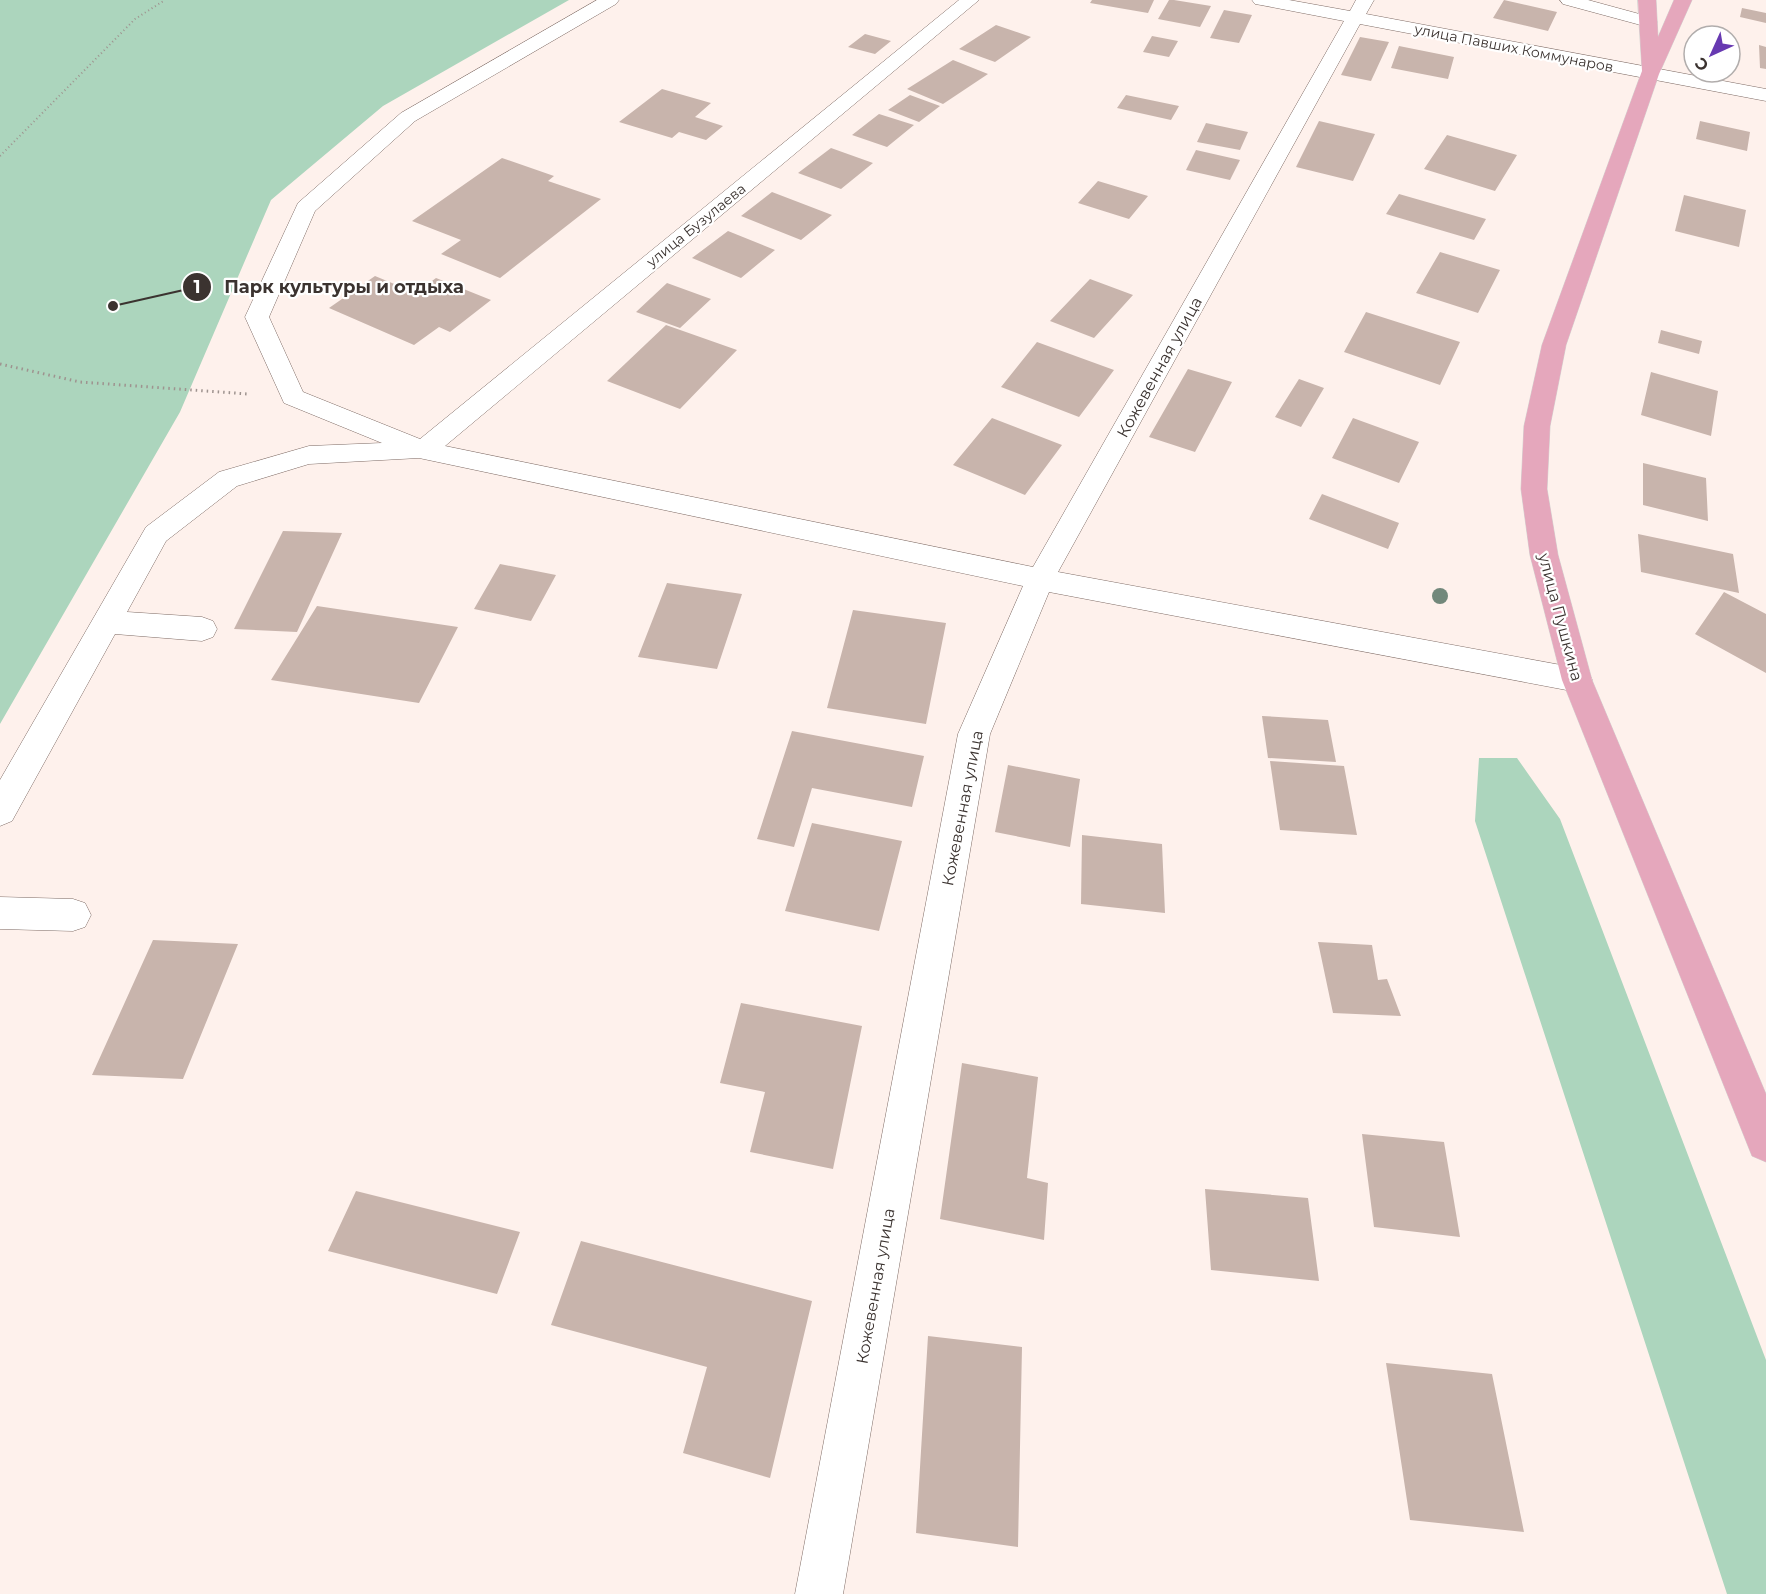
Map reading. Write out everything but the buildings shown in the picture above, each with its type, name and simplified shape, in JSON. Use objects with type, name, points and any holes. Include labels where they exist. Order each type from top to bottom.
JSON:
[{"type":"main road","points":[[1647,0],[1650,74]]},
{"type":"main road","points":[[1650,74],[1663,0]]},
{"type":"main road","points":[[1650,74],[1683,0]]},
{"type":"main road","name":"улица Пушкина","points":[[1650,74],[1554,345],[1537,426],[1534,489],[1544,555],[1577,680],[1766,1142]]},
{"type":"street","points":[[610,0],[408,117],[306,208],[256,317],[293,397],[423,450],[1040,579],[1577,680]]},
{"type":"street","name":"улица Бузулаева","points":[[423,450],[970,0]]},
{"type":"street","name":"улица Павших Коммунаров","points":[[1261,0],[1359,9],[1650,74],[1766,95]]},
{"type":"street","points":[[1569,0],[1648,22]]},
{"type":"street","name":"Кожевенная улица","points":[[819,1594],[974,734],[1040,579],[1359,9]]},
{"type":"street","points":[[0,811],[156,534],[228,479],[309,455],[423,450]]},
{"type":"street","points":[[106,622],[202,629]]},
{"type":"street","points":[[0,912],[73,915]]},
{"type":"path","points":[[0,156],[135,19],[165,0]]},
{"type":"path","points":[[0,364],[80,382],[293,397]]},
{"type":"green space","points":[[0,0],[569,0],[383,106],[271,200],[180,412],[0,724]]},
{"type":"green space","points":[[1479,758],[1517,758],[1560,819],[1766,1360],[1766,1594],[1727,1594],[1475,821]]},
{"type":"place","name":"Парк культуры и отдыха","points":[[113,306]]}]
